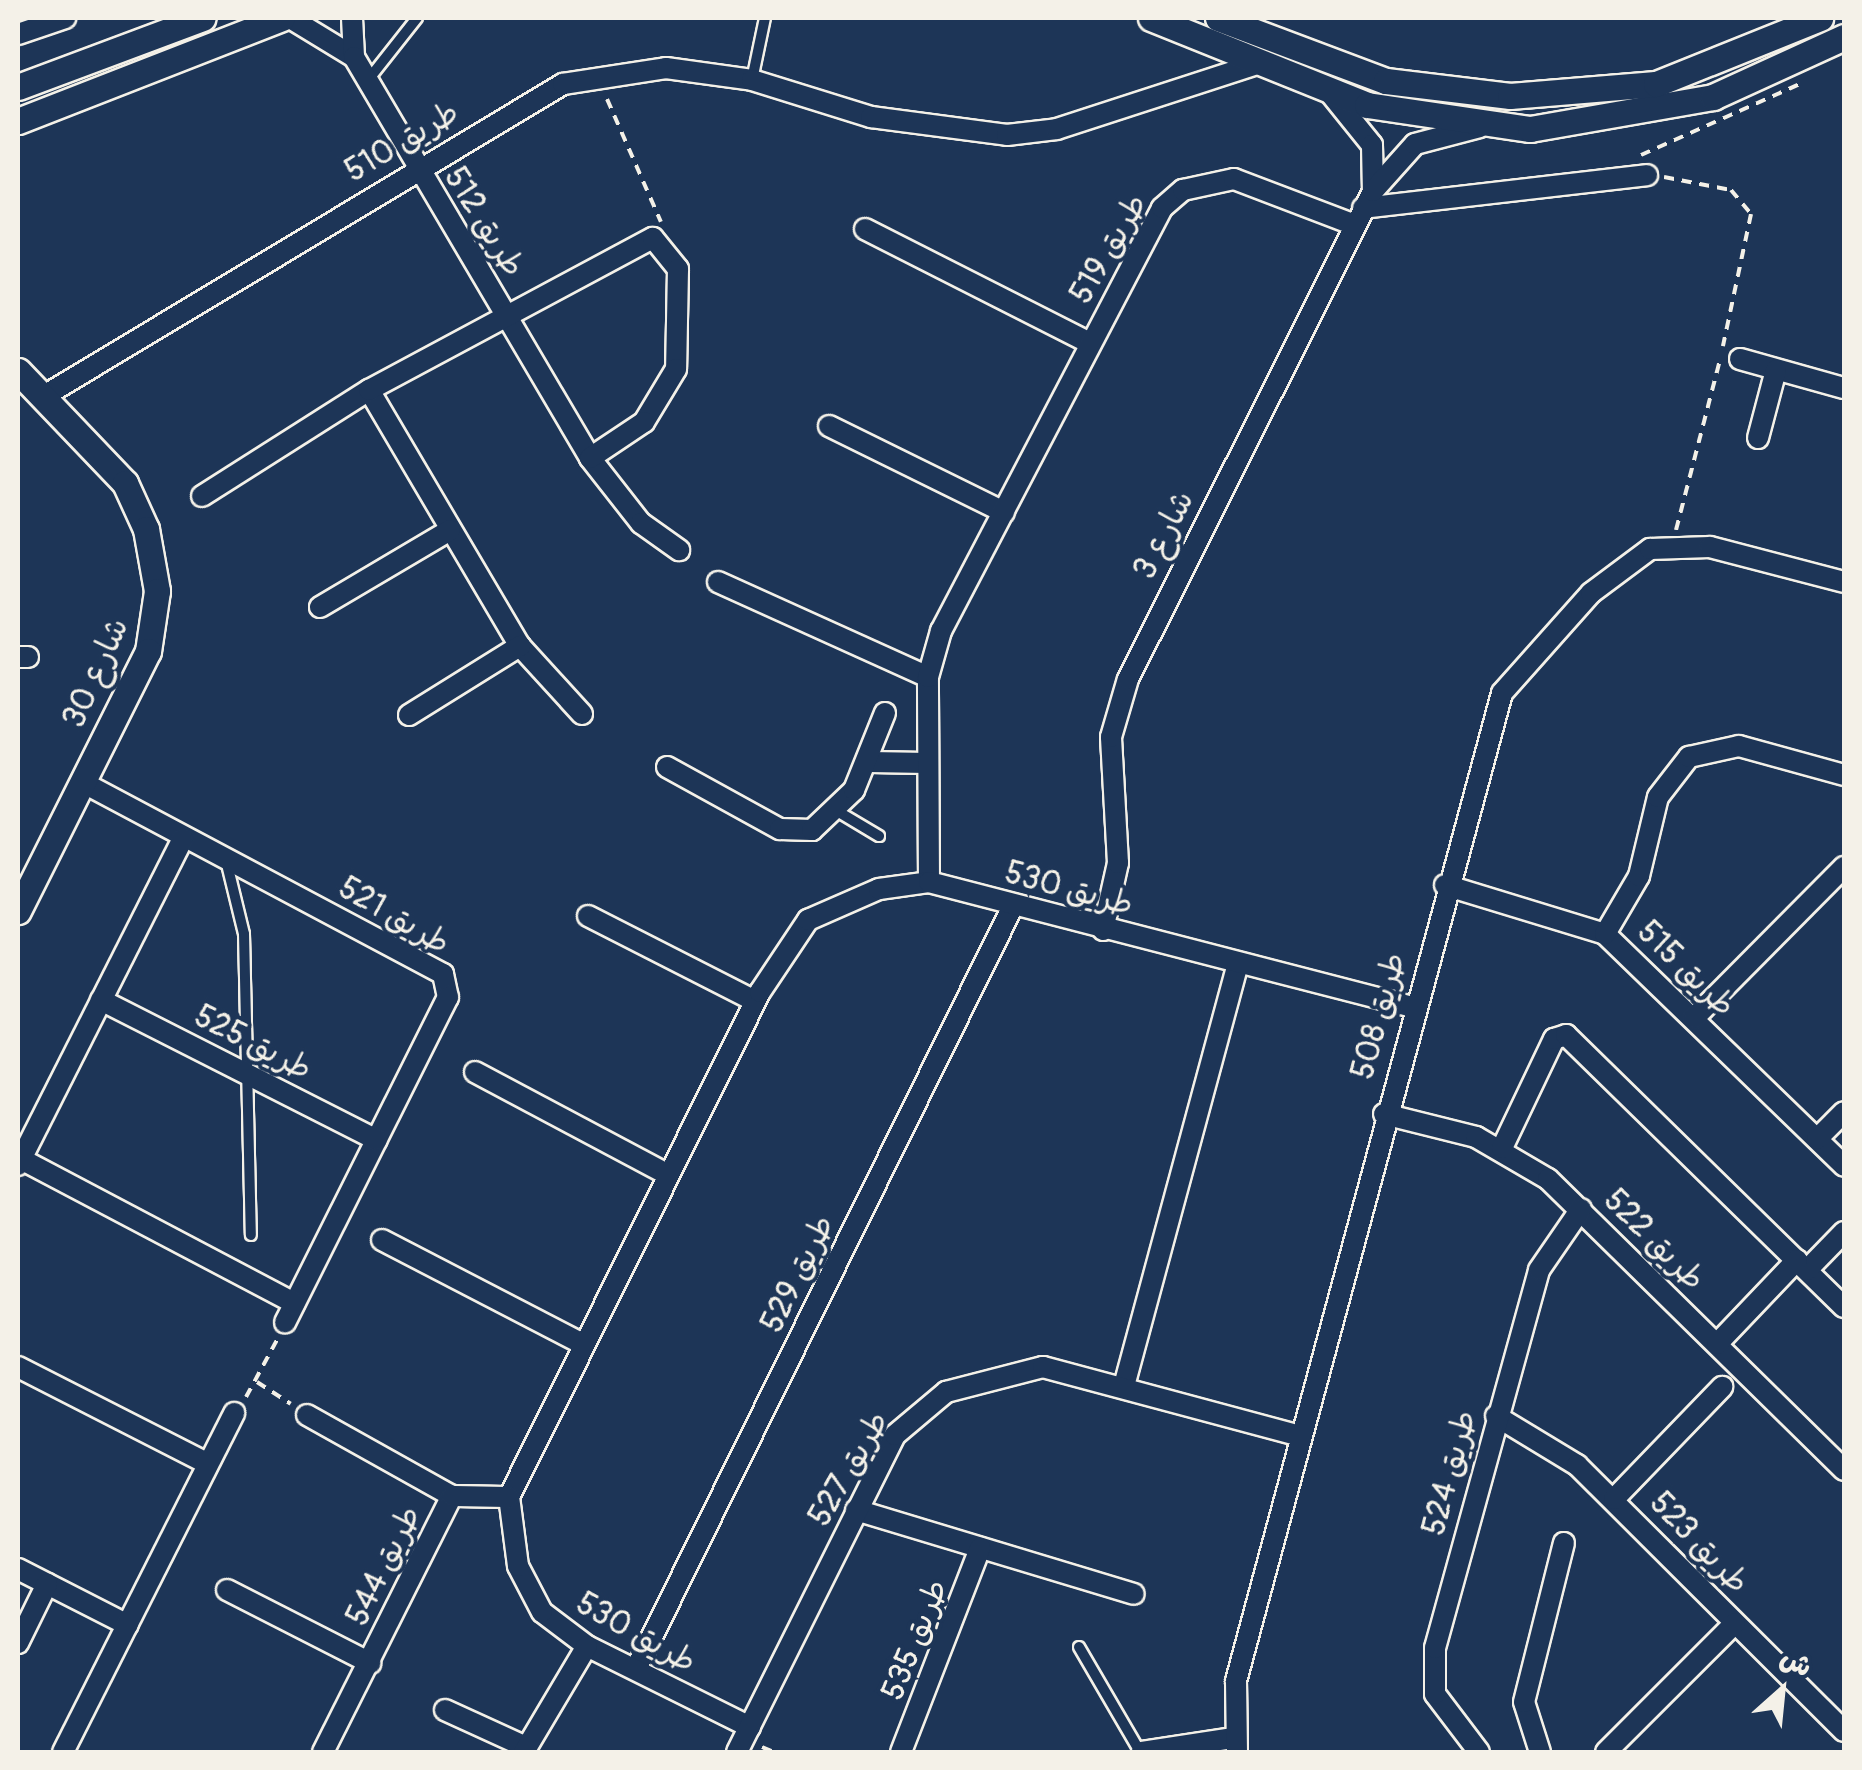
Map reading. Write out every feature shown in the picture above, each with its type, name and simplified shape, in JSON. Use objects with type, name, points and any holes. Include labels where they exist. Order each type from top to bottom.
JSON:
[{"type":"street","points":[[18,34],[65,18]]},
{"type":"street","points":[[18,87],[203,18]]},
{"type":"street","points":[[18,121],[282,18]]},
{"type":"street","points":[[290,18],[354,57]]},
{"type":"street","name":"طريق 512","points":[[352,18],[354,57],[590,458],[641,523],[679,550]]},
{"type":"street","name":"شارع 3","points":[[1151,18],[1330,93],[1403,115],[1484,127]]},
{"type":"street","points":[[1218,18],[1272,41],[1427,89],[1564,95],[1656,84],[1820,18]]},
{"type":"street","points":[[1242,18],[1272,41]]},
{"type":"street","name":"شارع 3","points":[[1103,930],[1118,862],[1110,758],[1120,698],[1364,208],[1415,144],[1484,127],[1652,114],[1750,86],[1844,37]]},
{"type":"street","name":"طريق 510","points":[[44,396],[416,168],[563,84],[666,68],[752,80],[827,104],[964,135],[1007,134],[1056,129],[1257,64]]},
{"type":"street","name":"شارع 3","points":[[1330,93],[1372,145],[1364,208]]},
{"type":"street","points":[[1364,208],[1647,175]]},
{"type":"street","name":"طريق 519","points":[[929,882],[928,677],[947,616],[1162,208],[1183,190],[1234,179],[1364,208]]},
{"type":"street","name":"طريق 519","points":[[864,229],[1090,343]]},
{"type":"street","points":[[590,458],[644,422],[676,370],[683,296],[662,242]]},
{"type":"street","name":"طريق 512","points":[[202,496],[368,390],[640,243],[662,242]]},
{"type":"street","points":[[1740,359],[1844,388]]},
{"type":"street","points":[[1758,438],[1776,370]]},
{"type":"street","name":"شارع 30","points":[[18,371],[125,483],[146,528],[157,591],[148,651],[18,911]]},
{"type":"street","points":[[368,390],[520,646],[582,714]]},
{"type":"street","points":[[829,426],[1004,512]]},
{"type":"street","points":[[320,607],[450,530]]},
{"type":"street","points":[[1672,544],[1844,582]]},
{"type":"street","name":"طريق 508","points":[[1234,1745],[1236,1681],[1490,718],[1517,670],[1628,560],[1672,544]]},
{"type":"street","points":[[718,582],[928,677]]},
{"type":"street","points":[[409,715],[520,646]]},
{"type":"street","points":[[667,767],[790,832],[812,830],[837,812],[870,762],[885,714]]},
{"type":"street","points":[[1606,934],[1639,876],[1658,797],[1689,757],[1739,746],[1844,775]]},
{"type":"street","points":[[870,762],[926,763]]},
{"type":"street","name":"طريق 521","points":[[82,782],[443,974],[448,997],[285,1323]]},
{"type":"street","points":[[183,838],[19,1162],[294,1303]]},
{"type":"street","points":[[1694,1018],[1844,866]]},
{"type":"street","name":"طريق 530","points":[[750,1728],[587,1646],[528,1590],[509,1497],[581,1342],[755,1002],[808,920],[864,894],[929,882],[1413,1007]]},
{"type":"street","name":"طريق 515","points":[[1445,885],[1606,934],[1844,1166]]},
{"type":"street","name":"طريق 529","points":[[636,1669],[1012,906]]},
{"type":"street","points":[[588,916],[755,1002]]},
{"type":"street","points":[[1124,1386],[1238,963]]},
{"type":"street","name":"طريق 525","points":[[101,1000],[378,1140]]},
{"type":"street","points":[[1502,1148],[1554,1039],[1566,1034],[1844,1307]]},
{"type":"street","points":[[474,1072],[667,1174]]},
{"type":"street","points":[[1817,1139],[1844,1112]]},
{"type":"street","name":"طريق 522","points":[[1384,1114],[1502,1148],[1580,1209],[1844,1470]]},
{"type":"street","name":"طريق 524","points":[[1479,1752],[1444,1715],[1432,1671],[1496,1416],[1539,1270],[1580,1209]]},
{"type":"street","points":[[1717,1344],[1802,1265],[1844,1232]]},
{"type":"street","points":[[382,1240],[581,1342]]},
{"type":"street","name":"طريق 527","points":[[737,1752],[895,1436],[946,1392],[1042,1367],[1300,1436]]},
{"type":"street","points":[[18,1368],[208,1464]]},
{"type":"street","points":[[1614,1499],[1722,1387]]},
{"type":"street","points":[[63,1752],[234,1413]]},
{"type":"street","name":"طريق 544","points":[[308,1415],[452,1496],[509,1497]]},
{"type":"street","name":"طريق 523","points":[[1496,1416],[1545,1440],[1614,1499],[1844,1731]]},
{"type":"street","name":"طريق 544","points":[[323,1752],[452,1496]]},
{"type":"street","name":"طريق 535","points":[[856,1510],[1134,1594]]},
{"type":"street","points":[[1540,1752],[1524,1702],[1564,1543]]},
{"type":"street","name":"طريق 535","points":[[901,1752],[980,1548]]},
{"type":"street","points":[[18,1569],[128,1624]]},
{"type":"street","points":[[18,1642],[47,1584]]},
{"type":"street","name":"طريق 544","points":[[228,1590],[370,1662]]},
{"type":"street","points":[[1606,1752],[1735,1623]]},
{"type":"street","points":[[444,1710],[525,1750],[587,1646]]},
{"type":"street","points":[[1141,1752],[1234,1745]]},
{"type":"lane","points":[[367,81],[417,18]]},
{"type":"lane","points":[[752,80],[765,18]]},
{"type":"lane","points":[[837,812],[879,836]]},
{"type":"lane","points":[[226,860],[243,924],[251,1235]]},
{"type":"lane","points":[[1080,1647],[1141,1752]]},
{"type":"path","points":[[595,76],[661,210],[662,242]]},
{"type":"path","points":[[1656,142],[1684,136]]},
{"type":"path","points":[[1647,175],[1731,190],[1752,226],[1672,544]]},
{"type":"path","points":[[234,1413],[257,1382],[285,1323]]},
{"type":"path","points":[[257,1382],[308,1415]]},
{"type":"path","points":[[764,1748],[774,1752]]},
{"type":"path","points":[[793,1752],[809,1752]]}]
